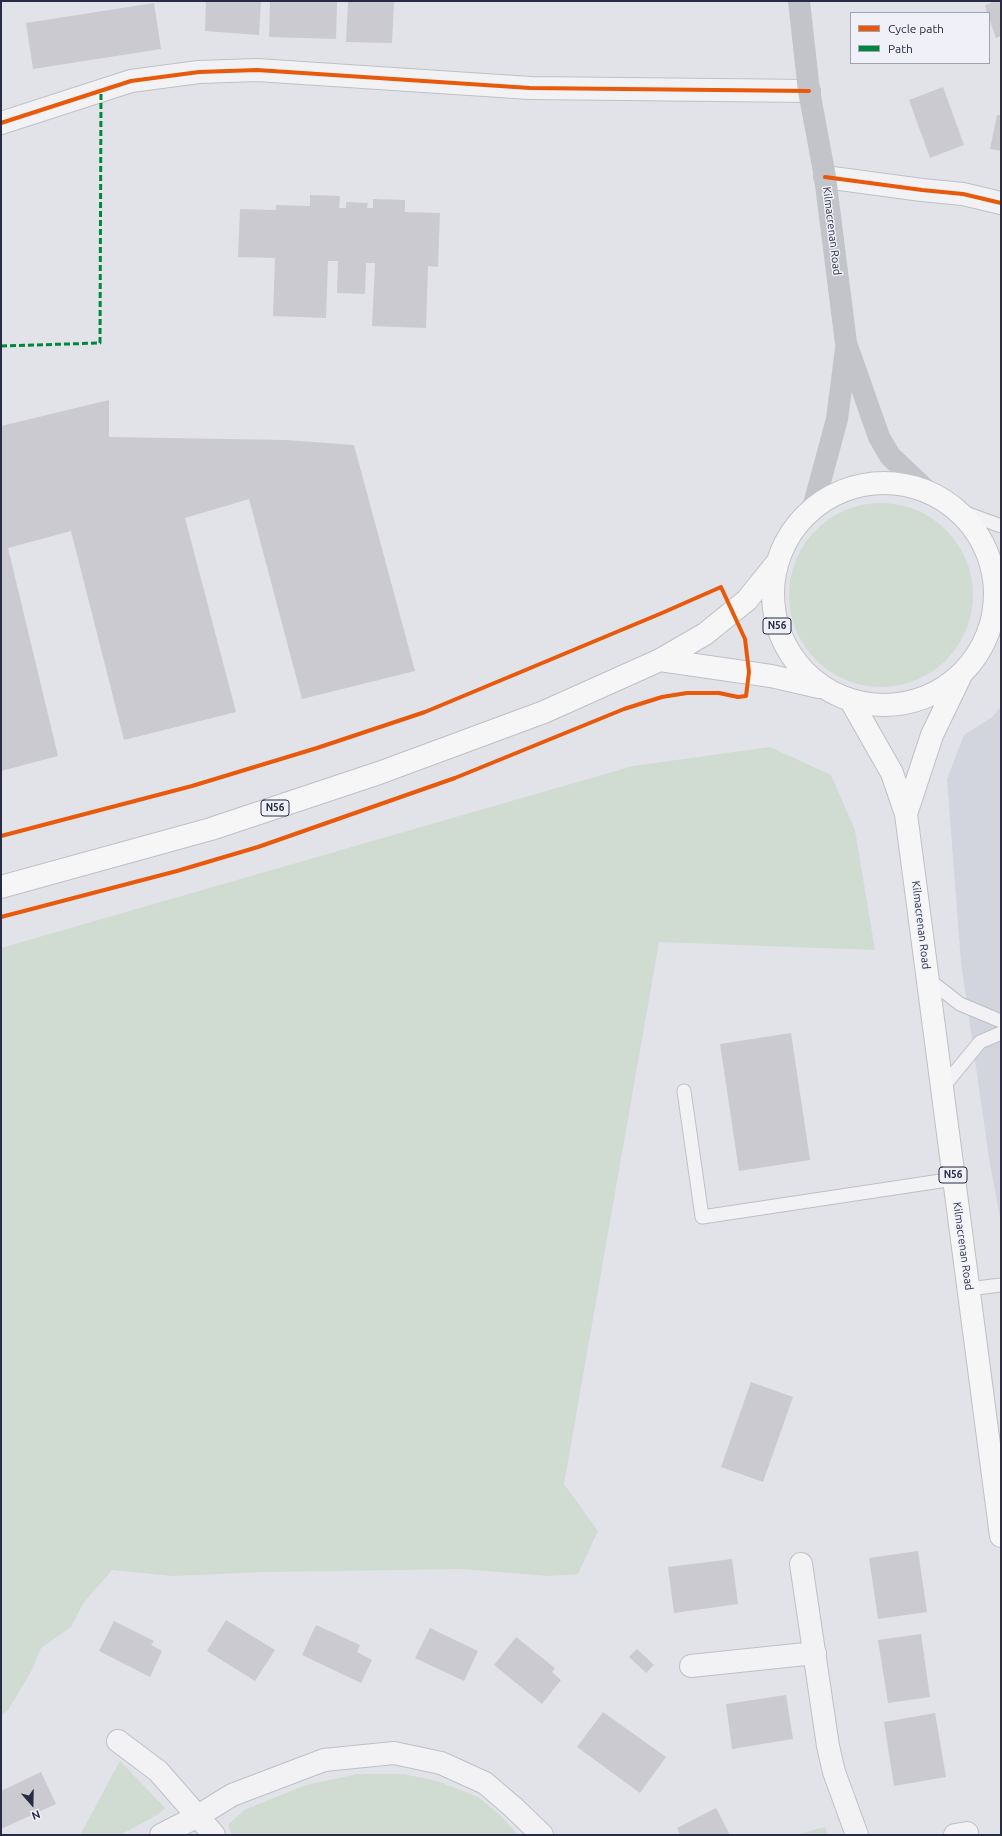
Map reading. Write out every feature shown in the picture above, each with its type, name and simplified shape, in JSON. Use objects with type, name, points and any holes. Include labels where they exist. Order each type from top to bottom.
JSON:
[{"type":"main road","name":"Kilmacrenan Road","points":[[799,1],[809,91],[825,177],[846,343],[879,437],[890,456],[926,491]]},
{"type":"main road","name":"Kilmacrenan Road","points":[[813,508],[837,419],[846,343]]},
{"type":"main road","name":"N56","points":[[1,888],[211,829],[379,774],[544,712],[660,660],[705,634],[747,600],[776,564],[790,533],[813,508],[842,491],[859,486],[893,483],[926,491],[942,499],[955,508],[977,533],[989,557],[994,578],[998,608],[983,645],[963,673],[932,735],[906,814]]},
{"type":"main road","name":"N56","points":[[776,564],[772,595],[777,626],[782,641],[793,659],[811,679],[823,688]]},
{"type":"main road","name":"N56","points":[[660,660],[772,676],[823,688],[851,701],[870,705],[891,706],[911,703],[930,696],[947,686],[963,673]]},
{"type":"main road","name":"N56","points":[[851,701],[892,773],[906,814]]},
{"type":"main road","name":"Kilmacrenan Road","points":[[906,814],[1001,1536]]},
{"type":"street","points":[[1,122],[132,81],[199,72],[257,70],[530,88],[809,91]]},
{"type":"street","points":[[825,177],[963,194],[1001,203]]},
{"type":"street","points":[[800,1564],[831,1759],[834,1772],[857,1835]]},
{"type":"street","points":[[691,1666],[815,1653]]},
{"type":"street","points":[[118,1741],[158,1771],[214,1835]]},
{"type":"street","points":[[161,1835],[198,1816],[232,1795],[324,1760],[394,1754],[441,1763],[485,1783],[542,1835]]},
{"type":"lane","points":[[955,508],[1001,526]]},
{"type":"lane","points":[[928,979],[960,1004],[1001,1021]]},
{"type":"lane","points":[[943,1087],[980,1042],[1001,1033]]},
{"type":"lane","points":[[684,1091],[702,1217],[954,1179]]},
{"type":"lane","points":[[968,1289],[1001,1285]]},
{"type":"shaded area","points":[[890,503],[899,504],[925,514],[940,524],[952,536],[962,551],[969,568],[972,577],[972,613],[962,639],[952,654],[940,666],[925,676],[899,686],[872,687],[863,686],[837,676],[822,666],[810,654],[800,639],[790,613],[789,586],[790,577],[800,551],[810,536],[822,524],[837,514],[863,504]]},
{"type":"shaded area","points":[[1001,707],[1001,1223],[989,1158],[961,962],[947,779],[964,735],[991,718]]},
{"type":"shaded area","points":[[770,747],[831,775],[855,830],[875,950],[659,942],[564,1484],[598,1531],[578,1574],[548,1576],[462,1569],[264,1572],[173,1576],[112,1570],[84,1602],[71,1627],[41,1648],[32,1670],[8,1710],[1,1716],[1,948],[633,766]]},
{"type":"shaded area","points":[[120,1761],[165,1808],[157,1815],[120,1835],[80,1835]]},
{"type":"shaded area","points":[[358,1774],[404,1774],[440,1782],[478,1797],[500,1815],[518,1835],[232,1835],[228,1825],[244,1810],[306,1785]]},
{"type":"shaded area","points":[[825,1827],[828,1835],[795,1835]]},
{"type":"building","points":[[206,1],[261,1],[259,35],[205,31]]},
{"type":"building","points":[[270,1],[337,2],[336,39],[269,37]]},
{"type":"building","points":[[348,1],[394,1],[392,43],[346,42]]},
{"type":"building","points":[[996,1],[1001,1],[1001,36],[996,38],[990,21],[990,12],[987,12],[985,5]]},
{"type":"building","points":[[154,3],[161,49],[33,69],[26,23]]},
{"type":"building","points":[[943,87],[964,145],[930,158],[909,100]]},
{"type":"building","points":[[997,115],[1001,115],[1001,151],[990,149]]},
{"type":"building","points":[[310,195],[340,196],[339,208],[346,208],[346,202],[368,203],[367,208],[373,208],[373,199],[405,200],[405,212],[440,213],[438,267],[428,266],[426,328],[372,326],[375,263],[366,263],[365,294],[337,293],[338,261],[328,261],[326,318],[273,316],[275,258],[238,257],[240,209],[276,210],[276,205],[310,206]]},
{"type":"building","points":[[109,400],[109,437],[286,440],[354,445],[415,671],[302,699],[249,499],[185,518],[236,712],[124,740],[71,531],[8,548],[58,756],[1,771],[1,426]]},
{"type":"building","points":[[791,1033],[810,1160],[739,1171],[720,1044]]},
{"type":"building","points":[[751,1382],[793,1397],[763,1482],[721,1467]]},
{"type":"building","points":[[918,1551],[927,1612],[878,1619],[869,1558]]},
{"type":"building","points":[[732,1559],[738,1604],[674,1613],[668,1567]]},
{"type":"building","points":[[226,1620],[275,1650],[255,1681],[207,1651]]},
{"type":"building","points":[[114,1621],[154,1641],[151,1645],[162,1651],[150,1677],[99,1651]]},
{"type":"building","points":[[316,1625],[360,1645],[357,1652],[372,1660],[361,1683],[302,1655]]},
{"type":"building","points":[[430,1628],[478,1651],[464,1681],[415,1658]]},
{"type":"building","points":[[921,1634],[930,1697],[888,1703],[878,1640]]},
{"type":"building","points":[[516,1637],[555,1668],[552,1672],[561,1680],[542,1704],[494,1665]]},
{"type":"building","points":[[637,1649],[654,1665],[646,1673],[629,1657]]},
{"type":"building","points":[[786,1695],[793,1739],[732,1749],[726,1704]]},
{"type":"building","points":[[603,1712],[666,1757],[640,1793],[577,1747]]},
{"type":"building","points":[[935,1713],[946,1777],[894,1786],[884,1722]]},
{"type":"building","points":[[41,1772],[56,1804],[1,1829],[1,1791]]},
{"type":"building","points":[[716,1808],[730,1835],[680,1835],[677,1828]]},
{"type":"marked path","points":[[1,346],[100,343],[101,91]]},
{"type":"cycle path","points":[[1,123],[131,81],[199,72],[257,70],[530,88],[809,91]]},
{"type":"cycle path","points":[[825,177],[963,194],[1001,203]]},
{"type":"cycle path","points":[[1,836],[192,786],[317,748],[425,712],[721,587],[745,639],[749,672],[746,696],[738,697],[719,693],[687,693],[662,697],[624,709],[455,778],[258,847],[177,871],[1,917]]}]
